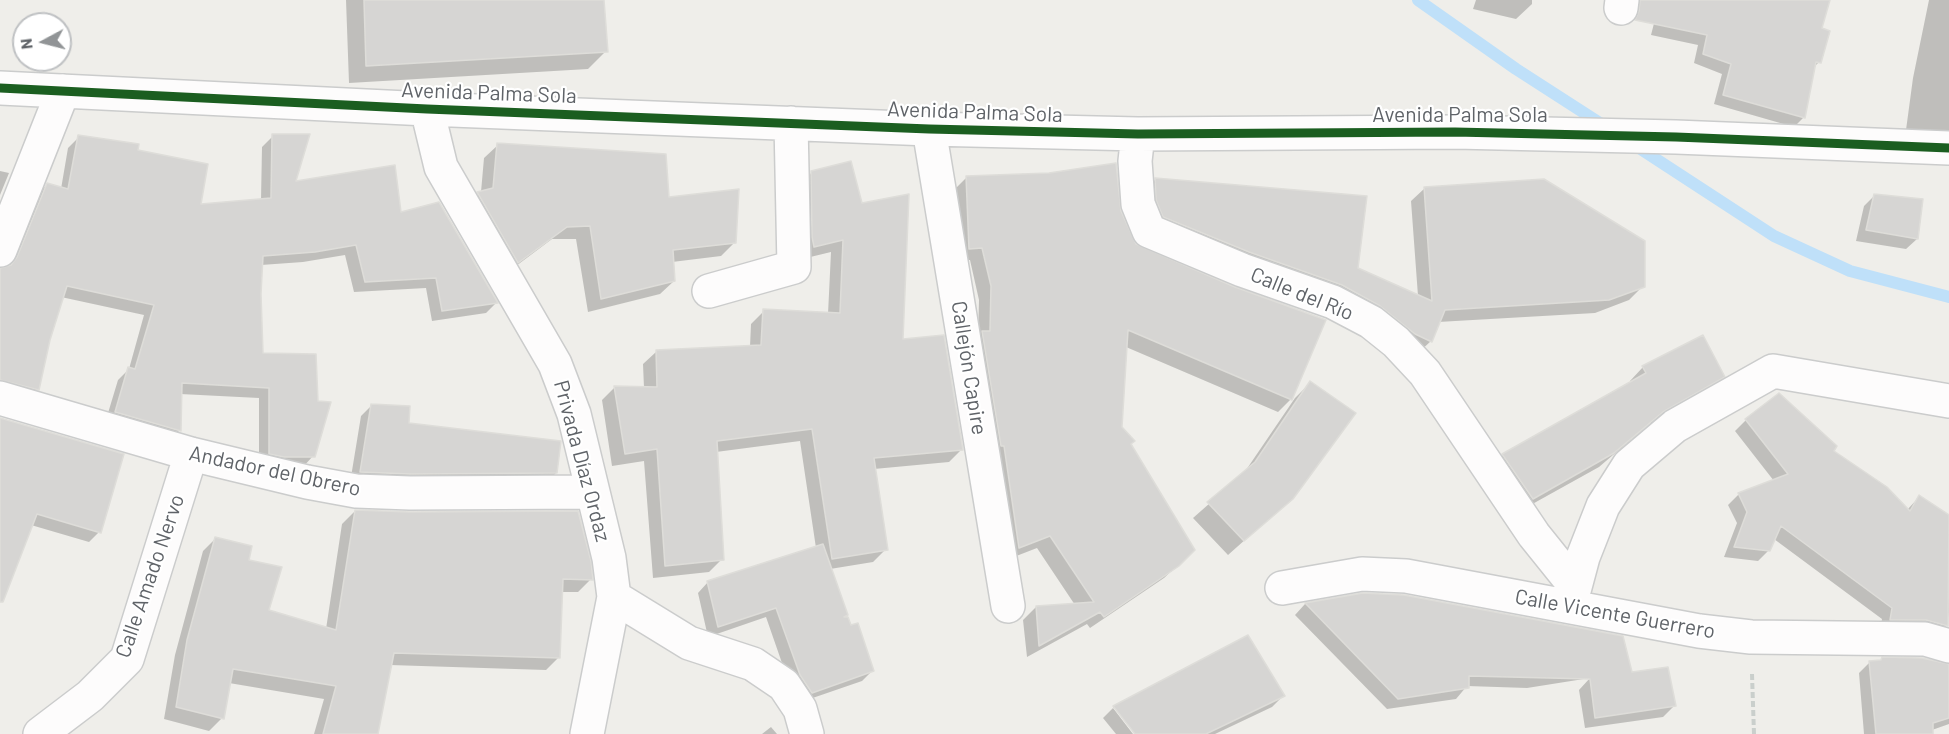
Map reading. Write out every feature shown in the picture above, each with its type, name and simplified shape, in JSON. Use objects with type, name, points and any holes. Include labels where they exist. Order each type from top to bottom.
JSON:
[{"type":"street","name":"Avenida Palma Sola","points":[[0,88],[427,109],[929,129],[1138,134],[1455,132],[1676,136],[1949,148]]},
{"type":"street","points":[[0,250],[63,91]]},
{"type":"street","name":"Privada Díaz Ordaz","points":[[427,109],[441,167],[555,364],[574,414],[609,558],[614,597],[587,734]]},
{"type":"street","points":[[709,291],[794,267],[791,123]]},
{"type":"street","name":"Callejón Capire","points":[[929,129],[1008,606]]},
{"type":"street","name":"Calle del Río","points":[[1138,134],[1135,161],[1138,204],[1149,231],[1242,270],[1333,302],[1371,322],[1396,342],[1425,373],[1534,534],[1572,596]]},
{"type":"street","points":[[1572,596],[1583,556],[1603,506],[1629,465],[1675,426],[1773,371],[1949,401]]},
{"type":"street","name":"Andador del Obrero","points":[[0,398],[191,454],[307,482],[364,492],[592,492]]},
{"type":"street","name":"Calle Amado Nervo","points":[[40,734],[90,696],[127,659],[191,454]]},
{"type":"street","name":"Calle Vicente Guerrero","points":[[1282,588],[1362,574],[1406,576],[1572,596],[1699,631],[1751,637],[1925,639],[1949,646]]},
{"type":"street","points":[[614,597],[689,643],[753,664],[783,685],[800,709],[807,734]]},
{"type":"path","points":[[1751,637],[1754,734]]},
{"type":"building","points":[[364,0],[604,0],[608,52],[366,66]]},
{"type":"building","points":[[1640,0],[1830,0],[1822,28],[1830,31],[1821,63],[1816,62],[1805,118],[1723,95],[1731,64],[1703,54],[1707,35],[1635,20]]},
{"type":"building","points":[[272,134],[310,134],[296,181],[395,165],[401,212],[439,202],[498,303],[442,311],[436,278],[365,282],[356,245],[315,252],[263,256],[261,294],[263,353],[316,354],[318,401],[331,402],[315,457],[284,457],[269,454],[269,388],[182,383],[181,431],[115,412],[128,367],[135,369],[154,305],[67,286],[50,340],[39,390],[0,380],[0,268],[11,265],[17,257],[47,183],[68,189],[78,135],[139,144],[138,150],[208,164],[201,204],[271,198]]},
{"type":"building","points":[[497,143],[666,154],[669,197],[739,189],[736,243],[673,250],[675,281],[601,299],[590,226],[567,227],[518,263],[477,192],[493,188]]},
{"type":"building","points":[[851,161],[862,203],[909,194],[903,339],[944,335],[963,450],[874,458],[888,550],[832,559],[812,429],[717,441],[724,560],[665,566],[657,449],[625,454],[614,386],[657,387],[656,350],[761,345],[763,309],[840,313],[843,240],[814,247],[811,171]]},
{"type":"building","points":[[1116,163],[1121,211],[1136,244],[1235,287],[1326,320],[1292,400],[1128,330],[1122,427],[1135,441],[1131,444],[1195,550],[1179,566],[1104,617],[1100,612],[1039,646],[1036,606],[1094,602],[1050,536],[1019,548],[1004,446],[1001,446],[982,331],[990,331],[991,286],[982,248],[969,249],[966,176],[1049,173]]},
{"type":"building","points":[[1155,178],[1367,196],[1358,268],[1432,301],[1424,187],[1544,179],[1645,241],[1645,287],[1609,300],[1445,310],[1432,342],[1415,334],[1380,306],[1342,285],[1249,252],[1163,217],[1156,200]]},
{"type":"building","points":[[1874,194],[1923,199],[1918,239],[1866,230]]},
{"type":"building","points":[[1703,335],[1725,377],[1663,412],[1614,453],[1533,499],[1502,454],[1646,373],[1642,366]]},
{"type":"building","points":[[1310,381],[1356,413],[1293,499],[1244,541],[1207,502],[1255,462]]},
{"type":"building","points":[[1779,393],[1837,446],[1834,451],[1887,487],[1910,511],[1919,495],[1949,515],[1948,626],[1926,620],[1890,620],[1892,608],[1781,526],[1770,551],[1734,547],[1747,512],[1738,493],[1788,474],[1745,419]]},
{"type":"building","points":[[371,404],[410,406],[409,423],[561,441],[557,473],[360,472]]},
{"type":"building","points":[[0,418],[124,454],[101,533],[37,514],[3,602],[0,602]]},
{"type":"building","points":[[355,510],[578,511],[591,561],[593,580],[563,579],[560,658],[394,653],[378,734],[323,734],[336,686],[233,669],[224,719],[176,707],[187,640],[215,537],[252,546],[249,560],[282,567],[269,610],[336,630]]},
{"type":"building","points":[[823,544],[848,615],[844,617],[848,617],[851,625],[858,623],[874,671],[812,693],[800,675],[776,608],[718,627],[707,581]]},
{"type":"building","points":[[1363,593],[1404,595],[1623,636],[1632,672],[1668,667],[1676,706],[1595,718],[1590,679],[1469,676],[1469,688],[1398,699],[1305,603]]},
{"type":"building","points":[[1248,635],[1285,696],[1206,734],[1135,734],[1113,706]]},
{"type":"building","points":[[1882,657],[1922,658],[1949,664],[1949,718],[1933,723],[1933,734],[1876,734],[1869,661],[1881,660]]},
{"type":"waterway","points":[[1418,0],[1516,69],[1606,127]]},
{"type":"waterway","points":[[1633,144],[1774,236],[1850,271],[1949,297]]},
{"type":"cycle path","points":[[0,88],[427,109],[929,129],[1138,134],[1455,132],[1676,137],[1949,148]]}]
